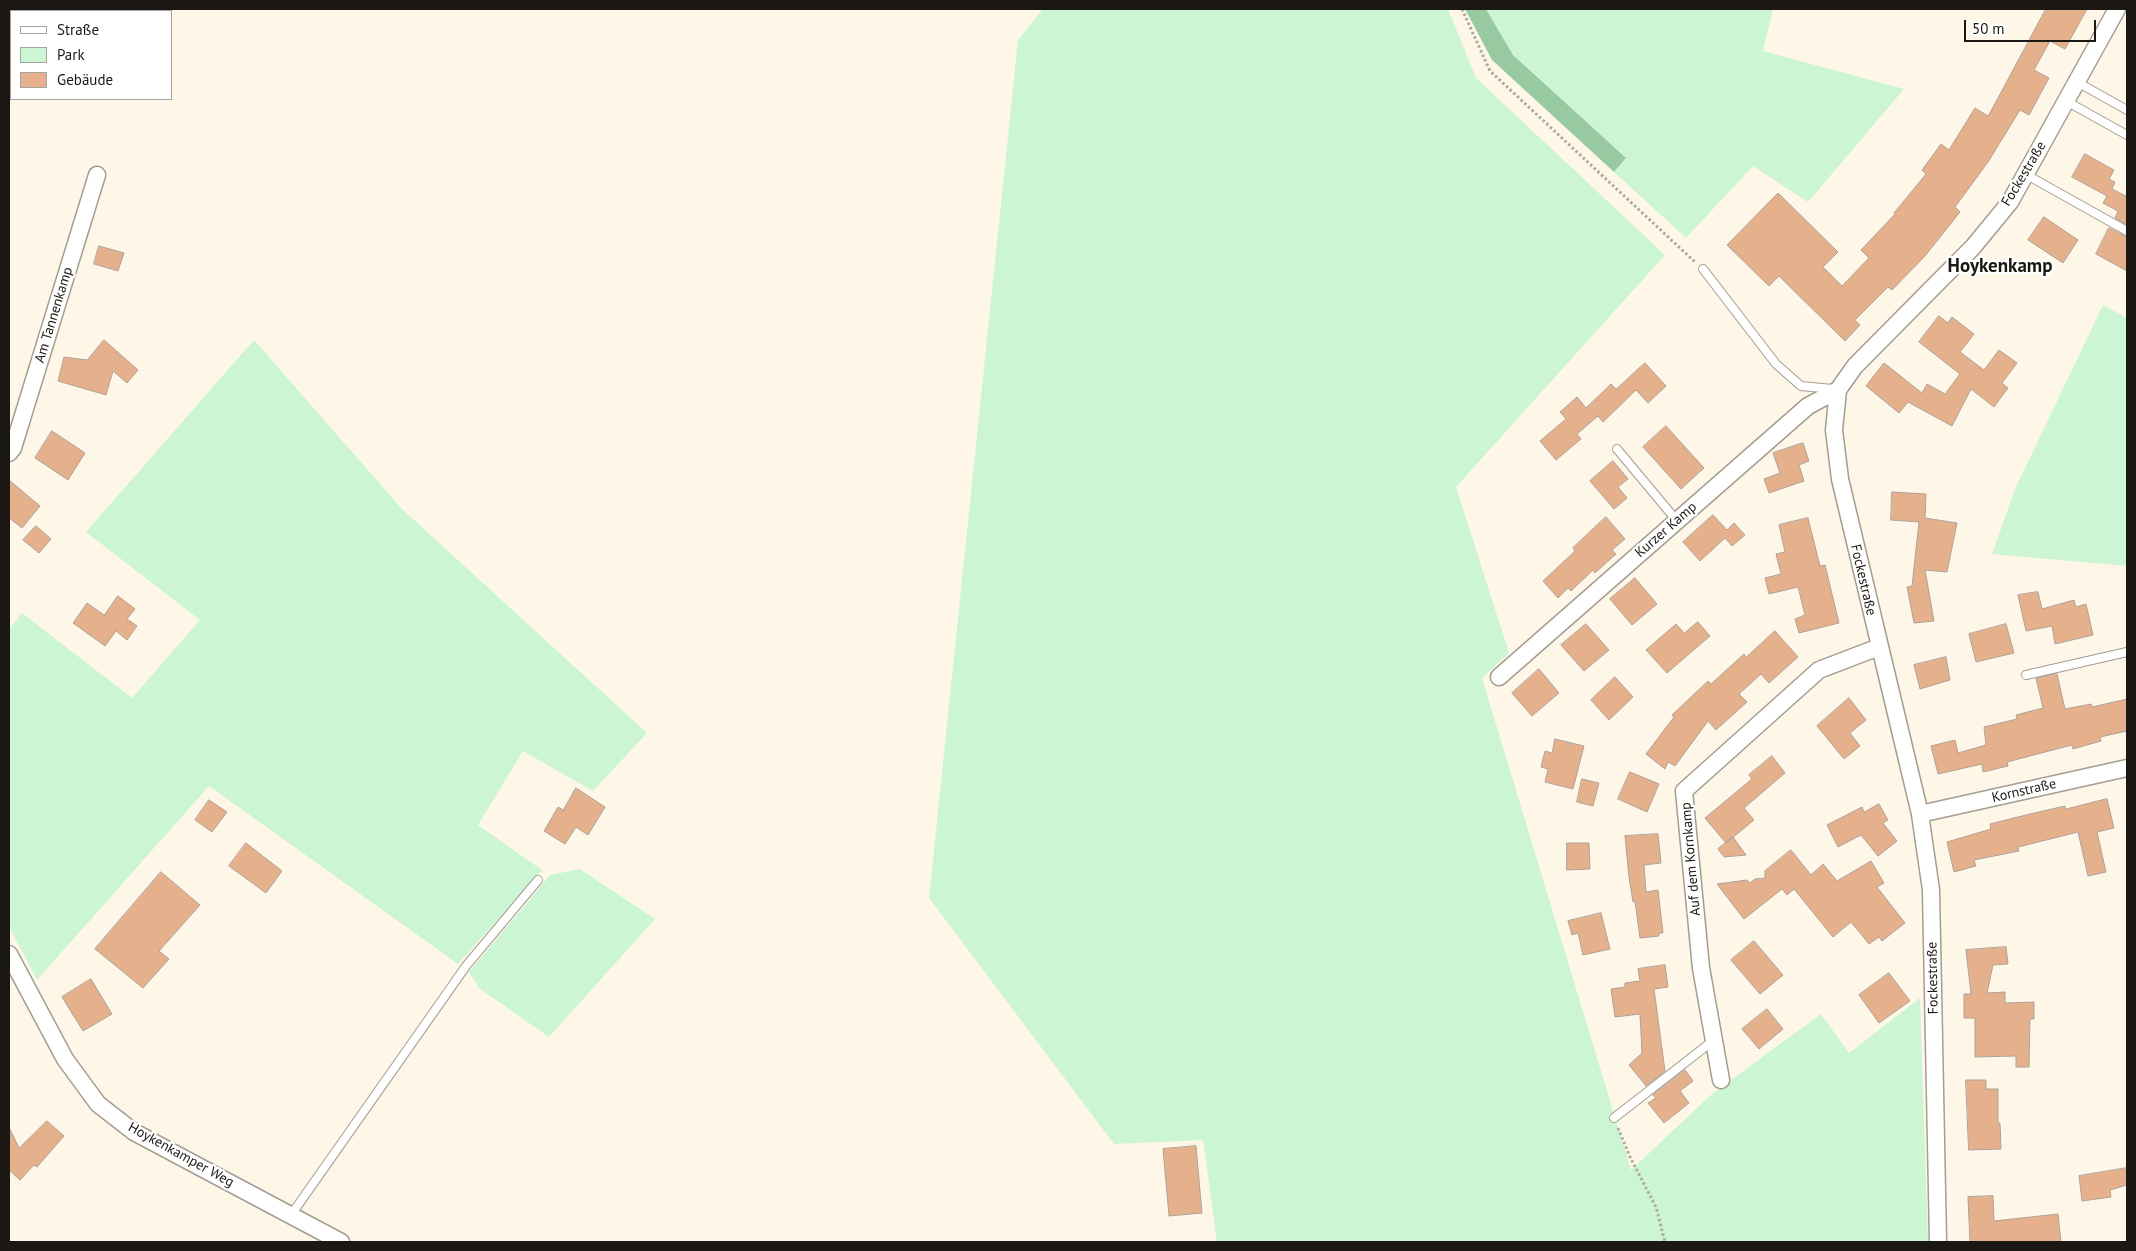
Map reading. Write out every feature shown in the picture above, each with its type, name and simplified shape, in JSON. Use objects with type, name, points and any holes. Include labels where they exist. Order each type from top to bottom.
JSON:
[{"type":"street","name":"Fockestraße","points":[[1938,1242],[1931,890],[1920,814],[1840,479],[1834,430],[1838,390],[1855,366],[1973,248],[2010,202],[2117,9]]},
{"type":"street","name":"Am Tannenkamp","points":[[9,453],[13,448],[97,175]]},
{"type":"street","name":"Kurzer Kamp","points":[[1499,677],[1808,406],[1838,390]]},
{"type":"street","name":"Auf dem Kornkamp","points":[[1721,1080],[1702,968],[1684,791],[1819,670],[1879,647]]},
{"type":"street","name":"Kornstraße","points":[[1920,814],[2127,768]]},
{"type":"street","name":"Hoykenkamper Weg","points":[[9,954],[65,1059],[98,1104],[134,1132],[341,1242]]},
{"type":"lane","points":[[2077,82],[2127,110]]},
{"type":"lane","points":[[2066,102],[2127,135]]},
{"type":"lane","points":[[2025,174],[2127,231]]},
{"type":"lane","points":[[1703,269],[1776,364],[1801,386],[1838,390]]},
{"type":"lane","points":[[1617,449],[1677,521]]},
{"type":"lane","points":[[2026,675],[2127,652]]},
{"type":"lane","points":[[291,1215],[466,966],[538,880]]},
{"type":"lane","points":[[1614,1118],[1714,1040]]},
{"type":"path","points":[[1462,9],[1490,71],[1703,269]]},
{"type":"path","points":[[1614,1118],[1630,1157],[1656,1207],[1665,1242]]},
{"type":"green space","points":[[1043,9],[1448,9],[1476,78],[1665,255],[1456,487],[1509,653],[1482,678],[1631,1170],[1712,1094],[1821,1014],[1849,1053],[1920,998],[1928,1242],[1217,1242],[1203,1140],[1114,1144],[929,898],[1018,40]]},
{"type":"green space","points":[[1465,9],[1486,9],[1513,55],[1626,158],[1614,172],[1492,60]]},
{"type":"green space","points":[[1486,9],[1773,9],[1763,51],[1904,89],[1808,202],[1753,166],[1686,238],[1614,172],[1626,158],[1513,55]]},
{"type":"green space","points":[[2103,305],[2127,318],[2127,566],[1992,554],[2015,489]]},
{"type":"green space","points":[[254,340],[402,509],[647,733],[593,791],[523,751],[478,825],[542,870],[458,964],[209,786],[37,980],[9,926],[9,629],[22,613],[132,698],[200,620],[86,532]]},
{"type":"green space","points":[[580,869],[655,919],[549,1037],[479,988],[469,972],[550,875]]},
{"type":"building","points":[[2046,9],[2087,9],[2065,49],[2050,41],[2034,70],[2049,78],[2029,115],[2020,110],[1988,162],[1955,207],[1960,212],[1925,256],[1892,290],[1888,287],[1855,320],[1860,325],[1845,341],[1779,276],[1769,286],[1727,245],[1778,193],[1838,252],[1823,267],[1842,286],[1869,258],[1861,250],[1895,214],[1926,174],[1922,170],[1941,144],[1949,150],[1975,108],[1988,116]]},
{"type":"building","points":[[2085,154],[2114,170],[2109,179],[2115,182],[2112,189],[2126,196],[2127,193],[2127,225],[2115,218],[2118,211],[2103,203],[2107,196],[2072,177]]},
{"type":"building","points":[[2044,217],[2078,240],[2063,263],[2028,240]]},
{"type":"building","points":[[2109,228],[2127,237],[2127,271],[2096,254]]},
{"type":"building","points":[[99,246],[124,253],[118,271],[94,264]]},
{"type":"building","points":[[1939,316],[1948,323],[1952,317],[1974,334],[1960,352],[1984,370],[1999,350],[2017,363],[2002,383],[2008,388],[1994,407],[1971,389],[1952,426],[1908,402],[1899,413],[1866,386],[1884,363],[1922,393],[1927,384],[1945,394],[1960,374],[1919,342]]},
{"type":"building","points":[[104,340],[138,370],[127,383],[113,371],[106,395],[58,381],[64,357],[87,360]]},
{"type":"building","points":[[1645,363],[1666,386],[1648,403],[1636,390],[1603,422],[1598,416],[1577,434],[1581,439],[1556,460],[1540,441],[1566,419],[1560,412],[1577,397],[1586,408],[1611,384],[1616,389]]},
{"type":"building","points":[[1666,426],[1704,468],[1681,489],[1643,447]]},
{"type":"building","points":[[52,431],[85,453],[68,480],[35,458]]},
{"type":"building","points":[[1803,443],[1809,461],[1799,465],[1804,481],[1769,493],[1764,479],[1780,473],[1773,453]]},
{"type":"building","points":[[1613,461],[1628,479],[1618,487],[1627,498],[1614,509],[1590,481]]},
{"type":"building","points":[[9,480],[40,506],[22,528],[9,518]]},
{"type":"building","points":[[1892,492],[1926,494],[1925,518],[1957,523],[1947,572],[1925,570],[1934,621],[1914,623],[1907,587],[1912,586],[1919,522],[1891,520]]},
{"type":"building","points":[[1713,515],[1727,530],[1734,523],[1745,535],[1732,546],[1725,538],[1700,561],[1683,542]]},
{"type":"building","points":[[1606,517],[1625,539],[1612,550],[1616,554],[1595,573],[1593,570],[1571,591],[1568,588],[1558,598],[1543,581],[1575,551],[1573,548]]},
{"type":"building","points":[[1808,518],[1820,566],[1825,565],[1839,623],[1799,633],[1795,619],[1805,615],[1798,587],[1769,594],[1765,578],[1781,574],[1776,554],[1785,552],[1779,525]]},
{"type":"building","points":[[36,526],[51,539],[39,553],[23,540]]},
{"type":"building","points":[[1635,578],[1657,604],[1632,625],[1610,599]]},
{"type":"building","points":[[2038,592],[2042,609],[2074,600],[2076,607],[2086,604],[2093,635],[2055,644],[2052,626],[2026,631],[2018,595]]},
{"type":"building","points":[[118,596],[135,609],[127,619],[137,626],[127,640],[116,631],[105,646],[73,623],[87,603],[104,615]]},
{"type":"building","points":[[1698,622],[1710,636],[1667,673],[1646,650],[1676,624],[1684,633]]},
{"type":"building","points":[[1586,624],[1609,650],[1584,671],[1561,645]]},
{"type":"building","points":[[2006,624],[2014,653],[1976,662],[1969,634]]},
{"type":"building","points":[[1775,631],[1798,657],[1769,683],[1761,674],[1739,694],[1747,702],[1716,730],[1708,721],[1675,766],[1668,762],[1665,769],[1646,754],[1674,717],[1672,715],[1708,681],[1711,684],[1744,654],[1746,657]]},
{"type":"building","points":[[1946,657],[1950,680],[1920,689],[1914,665]]},
{"type":"building","points":[[1539,669],[1559,693],[1532,716],[1512,693]]},
{"type":"building","points":[[2057,674],[2065,709],[2091,704],[2092,707],[2127,699],[2127,731],[2100,737],[2101,741],[2073,749],[2072,745],[2007,762],[2008,766],[1983,772],[1982,764],[1938,774],[1931,746],[1955,740],[1958,753],[1986,745],[1984,727],[2017,719],[2016,715],[2043,708],[2036,678]]},
{"type":"building","points":[[1615,677],[1633,697],[1609,720],[1591,700]]},
{"type":"building","points":[[1849,698],[1866,720],[1850,733],[1860,746],[1844,759],[1817,726]]},
{"type":"building","points":[[1555,739],[1584,746],[1573,789],[1545,782],[1548,769],[1541,767],[1545,751],[1552,753]]},
{"type":"building","points":[[1772,756],[1785,773],[1744,808],[1754,820],[1726,843],[1705,818],[1752,779],[1749,775]]},
{"type":"building","points":[[1630,772],[1659,784],[1647,812],[1618,799]]},
{"type":"building","points":[[1582,779],[1599,783],[1593,806],[1577,802]]},
{"type":"building","points":[[576,788],[605,807],[588,835],[576,827],[565,844],[544,831],[558,807],[563,810]]},
{"type":"building","points":[[2107,799],[2114,828],[2097,832],[2106,872],[2088,876],[2078,832],[2018,847],[2019,851],[1974,860],[1976,866],[1954,872],[1947,842],[1991,829],[1990,824],[2065,806],[2065,809]]},
{"type":"building","points":[[209,800],[227,812],[212,832],[195,820]]},
{"type":"building","points":[[1879,804],[1888,820],[1883,823],[1897,841],[1878,856],[1861,835],[1838,847],[1827,825],[1862,807],[1864,812]]},
{"type":"building","points":[[1658,834],[1661,863],[1644,865],[1646,892],[1658,890],[1663,933],[1659,933],[1659,936],[1640,938],[1635,901],[1633,902],[1629,877],[1625,836]]},
{"type":"building","points":[[1733,837],[1746,855],[1724,857],[1718,849]]},
{"type":"building","points":[[246,843],[282,871],[266,893],[229,866]]},
{"type":"building","points":[[1567,843],[1589,843],[1590,869],[1567,870]]},
{"type":"building","points":[[1791,850],[1811,875],[1823,864],[1837,881],[1871,861],[1884,883],[1877,887],[1905,923],[1882,941],[1879,937],[1869,944],[1851,922],[1833,937],[1794,889],[1787,895],[1782,889],[1744,919],[1717,884],[1747,880],[1750,883],[1755,879],[1765,878],[1765,871]]},
{"type":"building","points":[[161,872],[200,905],[159,951],[169,959],[143,988],[95,949]]},
{"type":"building","points":[[1601,913],[1610,949],[1583,955],[1578,933],[1572,935],[1568,921]]},
{"type":"building","points":[[1754,941],[1783,975],[1760,994],[1731,960]]},
{"type":"building","points":[[2006,947],[2008,964],[1993,965],[1987,993],[2005,992],[2005,1003],[2034,1002],[2034,1019],[2030,1019],[2029,1067],[2016,1067],[2016,1056],[1975,1057],[1975,1018],[1964,1018],[1964,994],[1971,994],[1966,950]]},
{"type":"building","points":[[1665,965],[1668,987],[1654,989],[1665,1071],[1646,1086],[1629,1065],[1642,1053],[1640,1014],[1615,1017],[1611,989],[1625,987],[1625,983],[1640,981],[1638,969]]},
{"type":"building","points":[[1889,973],[1910,1001],[1879,1023],[1859,995]]},
{"type":"building","points":[[91,979],[112,1014],[83,1031],[62,997]]},
{"type":"building","points":[[1767,1009],[1783,1029],[1759,1049],[1742,1029]]},
{"type":"building","points":[[1685,1070],[1693,1081],[1680,1091],[1689,1103],[1664,1123],[1648,1103],[1656,1098],[1653,1095]]},
{"type":"building","points":[[1966,1080],[1986,1080],[1986,1089],[1998,1089],[1998,1123],[2000,1123],[2001,1149],[1969,1150]]},
{"type":"building","points":[[47,1121],[64,1136],[37,1167],[34,1165],[20,1180],[9,1170],[9,1127],[19,1148]]},
{"type":"building","points":[[1196,1146],[1202,1213],[1169,1216],[1163,1149]]},
{"type":"building","points":[[2127,1168],[2127,1185],[2110,1190],[2111,1197],[2082,1201],[2079,1176]]},
{"type":"building","points":[[1993,1196],[1994,1221],[2058,1214],[2061,1242],[1970,1242],[1968,1197]]},
{"type":"district","name":"Hoykenkamp","points":[[2000,267]]}]
